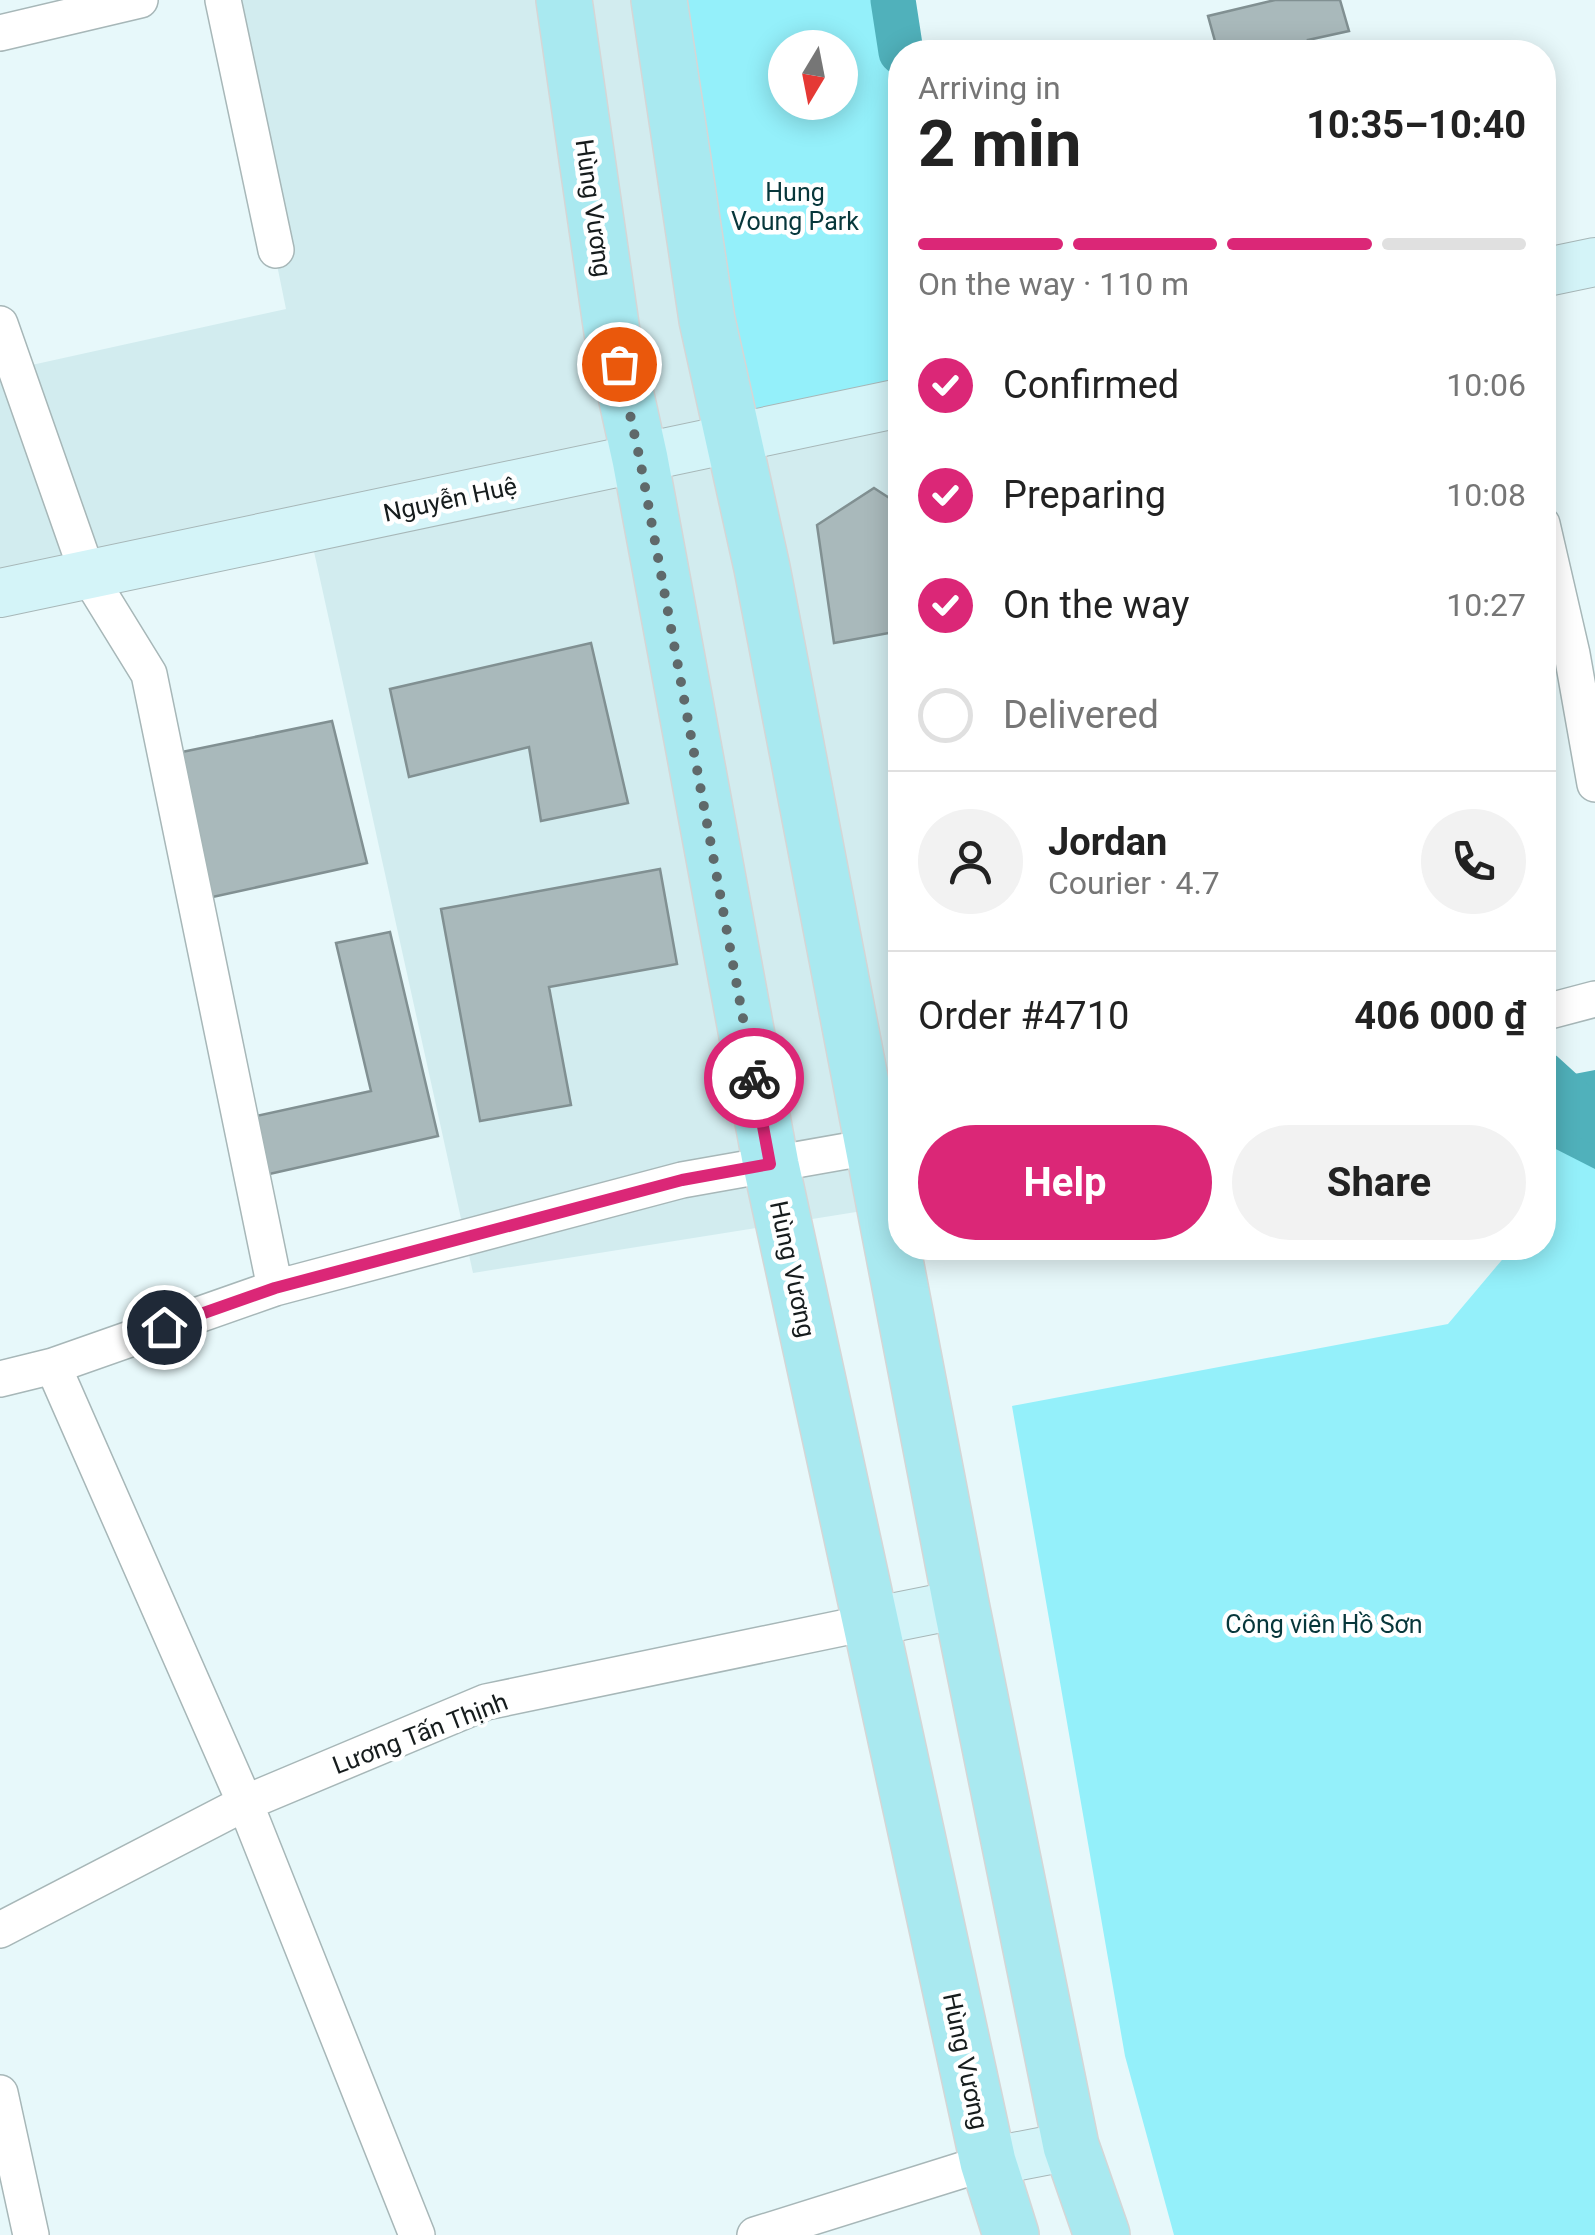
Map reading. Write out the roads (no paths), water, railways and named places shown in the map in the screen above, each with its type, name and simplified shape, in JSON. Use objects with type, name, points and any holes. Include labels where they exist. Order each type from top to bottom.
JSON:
[{"type":"main road","name":"Hùng Vương","points":[[564,0],[612,332],[640,460],[770,1164],[988,2162],[1011,2235]]},
{"type":"main road","points":[[659,0],[708,320],[886,1144]]},
{"type":"main road","points":[[1556,271],[1595,262]]},
{"type":"main road","name":"Nguyễn Huệ","points":[[0,593],[888,405]]},
{"type":"main road","points":[[905,1260],[960,1604],[1071,2146],[1102,2235]]},
{"type":"main road","points":[[870,1622],[960,1604]]},
{"type":"main road","points":[[988,2162],[1071,2146]]},
{"type":"street","points":[[0,33],[140,0]]},
{"type":"street","points":[[224,0],[276,250]]},
{"type":"street","points":[[0,324],[88,575],[149,674],[275,1288]]},
{"type":"street","points":[[1556,567],[1584,652],[1595,784]]},
{"type":"street","points":[[0,1379],[53,1366],[275,1288],[682,1180],[886,1144]]},
{"type":"street","points":[[53,1366],[245,1803],[417,2235]]},
{"type":"street","name":"Lương Tấn Thịnh","points":[[0,1930],[245,1803],[486,1702],[870,1622]]},
{"type":"street","points":[[0,2092],[31,2235]]},
{"type":"street","points":[[756,2235],[988,2162]]},
{"type":"waterway","points":[[893,0],[899,40]]},
{"type":"waterway","points":[[1556,1086],[1595,1121]]},
{"type":"park label","name":"Hung Voung Park","points":[[795,206]]},
{"type":"park label","name":"Công viên Hồ Sơn","points":[[1324,1624]]}]
